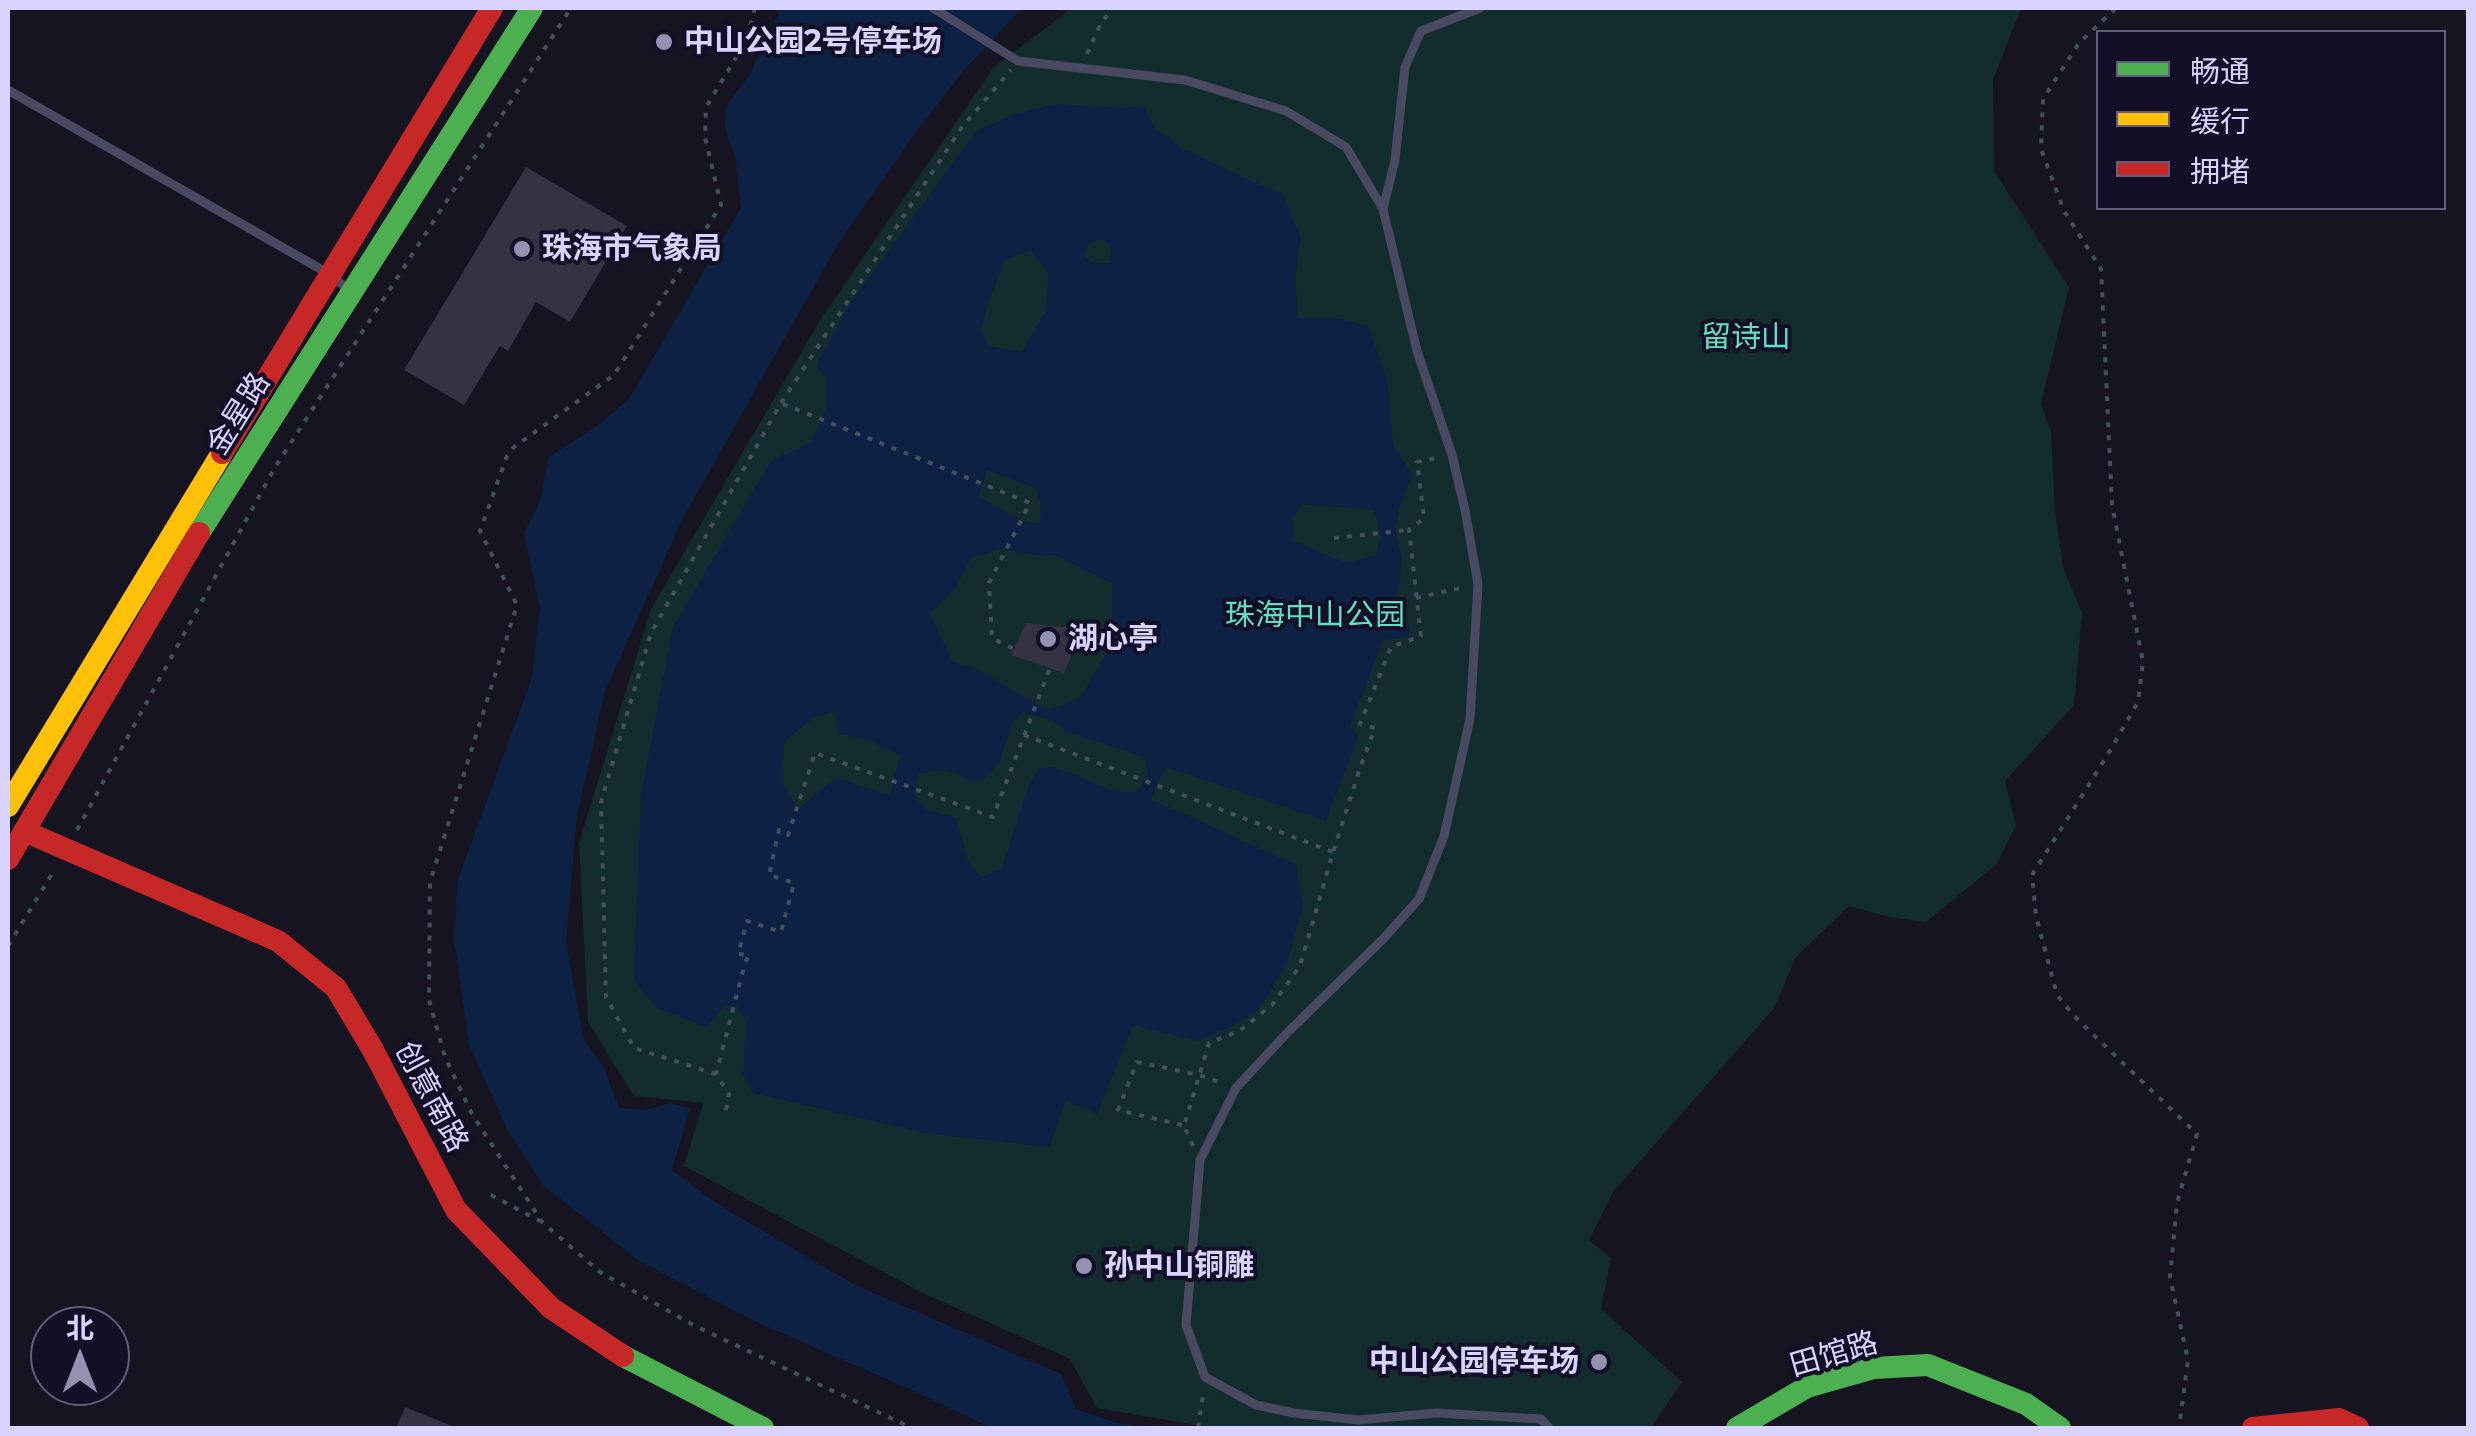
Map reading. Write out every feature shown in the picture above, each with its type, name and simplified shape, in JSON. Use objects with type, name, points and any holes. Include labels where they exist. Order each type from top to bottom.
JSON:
[{"type":"street","name":"金星路","points":[[8,803],[492,8]]},
{"type":"street","name":"金星路","points":[[17,839],[214,508],[532,8]]},
{"type":"street","name":"创意南路","points":[[8,803],[17,839],[66,850],[278,942],[336,988],[373,1050],[456,1210],[469,1224],[551,1308],[593,1338],[639,1366],[763,1428]]},
{"type":"street","name":"田馆路","points":[[1737,1428],[1807,1388],[1874,1368],[1928,1365],[2026,1404],[2060,1428]]},
{"type":"street","points":[[2253,1428],[2339,1419],[2358,1428]]},
{"type":"lane","points":[[933,8],[1018,62],[1185,80],[1286,110],[1346,147],[1383,208],[1417,350],[1452,455],[1478,584],[1470,719],[1444,836],[1419,899],[1236,1088],[1200,1160],[1186,1325],[1205,1377],[1256,1405],[1358,1420],[1436,1413],[1540,1420],[1549,1428]]},
{"type":"lane","points":[[1383,208],[1395,160],[1405,67],[1421,31],[1480,8]]},
{"type":"lane","points":[[8,90],[329,274],[351,293]]},
{"type":"path","points":[[8,946],[66,850],[274,469],[571,8]]},
{"type":"path","points":[[542,1222],[472,1114],[444,1056],[428,1000],[430,882],[517,605],[480,531],[507,456],[514,447],[614,376],[721,205],[705,137],[706,107],[746,41],[755,8]]},
{"type":"path","points":[[1081,68],[1113,8]]},
{"type":"path","points":[[2114,8],[2079,43],[2044,98],[2041,149],[2064,211],[2101,270],[2112,504],[2143,662],[2138,702],[2032,875],[2036,916],[2057,994],[2074,1016],[2197,1134],[2177,1203],[2170,1277],[2188,1360],[2179,1428]]},
{"type":"path","points":[[726,1110],[729,1094],[716,1074],[634,1048],[606,997],[601,802],[650,633],[782,403],[962,127],[1018,62]]},
{"type":"path","points":[[782,403],[1030,503],[989,583],[992,638],[1014,649]]},
{"type":"path","points":[[1334,538],[1408,530],[1424,518],[1417,462],[1452,455]]},
{"type":"path","points":[[1200,1160],[1184,1126],[1210,1043],[1238,1031],[1272,1005],[1300,966],[1333,852],[1376,728],[1360,724],[1392,647],[1421,636],[1408,530]]},
{"type":"path","points":[[1416,598],[1478,584]]},
{"type":"path","points":[[716,1074],[749,955],[738,954],[747,921],[781,932],[794,882],[769,874],[779,830],[788,835],[815,752],[993,816],[1050,668]]},
{"type":"path","points":[[1024,735],[1333,852]]},
{"type":"path","points":[[1184,1126],[1118,1110],[1137,1062],[1199,1075],[1236,1088]]},
{"type":"path","points":[[491,1195],[542,1222],[600,1272],[695,1326],[912,1428]]},
{"type":"path","points":[[1198,1428],[1205,1377]]},
{"type":"green space","name":"珠海中山公园","points":[[1072,8],[2021,8],[1993,80],[1994,171],[2069,287],[2041,404],[2051,432],[2055,511],[2063,567],[2082,613],[2074,705],[2005,781],[2016,825],[1997,864],[1926,922],[1849,906],[1796,957],[1774,1008],[1613,1192],[1589,1240],[1611,1258],[1601,1309],[1682,1382],[1651,1428],[1213,1428],[1097,1408],[1070,1359],[925,1294],[684,1166],[703,1103],[634,1096],[588,1022],[579,843],[651,609],[822,317],[994,67]]},
{"type":"water","points":[[781,8],[1022,8],[964,70],[839,242],[683,518],[605,691],[576,821],[566,944],[584,1040],[604,1068],[619,1108],[646,1110],[670,1103],[690,1108],[672,1170],[719,1205],[855,1285],[1061,1374],[1076,1409],[1117,1423],[1154,1428],[991,1428],[759,1323],[639,1261],[543,1185],[507,1129],[469,1045],[454,939],[458,879],[532,678],[540,608],[524,533],[540,502],[549,457],[600,424],[629,399],[741,208],[735,155],[725,126],[726,106],[750,74]]},
{"type":"water","points":[[1055,104],[1144,106],[1155,129],[1180,148],[1283,195],[1301,240],[1295,276],[1298,318],[1342,319],[1368,326],[1387,380],[1393,444],[1412,475],[1395,529],[1402,560],[1400,584],[1391,602],[1398,621],[1410,626],[1409,637],[1383,640],[1350,726],[1358,737],[1326,821],[1165,767],[1151,799],[1296,865],[1303,905],[1287,963],[1259,1009],[1197,1041],[1133,1025],[1097,1114],[1066,1100],[1050,1147],[925,1133],[753,1093],[743,1075],[747,1023],[737,1006],[725,1006],[706,1027],[655,1007],[634,980],[641,795],[673,627],[771,461],[811,442],[826,408],[827,378],[816,366],[851,302],[977,130],[1018,113]],"holes":[[[1102,239],[1111,245],[1110,263],[1093,263],[1084,256],[1089,243]],[[1030,250],[1049,273],[1045,312],[1022,352],[989,346],[981,330],[1005,260]],[[987,470],[1037,489],[1040,524],[1019,520],[979,497]],[[1302,504],[1374,510],[1381,538],[1375,555],[1347,563],[1293,541],[1292,520]],[[1003,549],[1055,555],[1113,584],[1111,645],[1080,698],[1047,710],[974,668],[952,661],[930,613],[954,590],[972,557]],[[835,712],[838,734],[864,738],[900,755],[890,795],[840,779],[798,809],[782,782],[784,742],[814,717]],[[1023,712],[1052,720],[1067,732],[1144,757],[1148,774],[1137,792],[1115,792],[1055,767],[1039,769],[1028,787],[1002,869],[981,877],[968,861],[956,818],[926,810],[914,795],[918,774],[938,770],[959,774],[969,781],[983,781],[999,763],[1014,720]]]},
{"type":"building","points":[[526,167],[627,226],[570,322],[536,302],[508,351],[500,346],[464,405],[404,370]]},
{"type":"building","name":"湖心亭","points":[[1026,623],[1083,629],[1064,673],[1011,655]]},
{"type":"building","points":[[405,1407],[457,1428],[396,1428]]},
{"type":"traffic: fast","points":[[199,533],[532,8]]},
{"type":"traffic: fast","points":[[623,1356],[763,1428]]},
{"type":"traffic: fast","points":[[1737,1428],[1807,1387],[1874,1368],[1928,1365],[2026,1404],[2060,1428]]},
{"type":"traffic: slow","points":[[8,806],[222,453]]},
{"type":"traffic: jam","points":[[222,453],[492,8]]},
{"type":"traffic: jam","points":[[8,859],[199,533]]},
{"type":"traffic: jam","points":[[24,831],[278,941],[336,988],[373,1050],[456,1210],[551,1308],[623,1356]]},
{"type":"traffic: jam","points":[[2253,1428],[2339,1419],[2358,1428]]},
{"type":"place","name":"中山公园2号停车场","points":[[664,42]]},
{"type":"place","name":"珠海市气象局","points":[[522,249]]},
{"type":"place","name":"湖心亭","points":[[1048,639]]},
{"type":"place","name":"孙中山铜雕","points":[[1084,1266]]},
{"type":"place","name":"中山公园停车场","points":[[1599,1362]]},
{"type":"park label","name":"留诗山","points":[[1746,338]]}]
